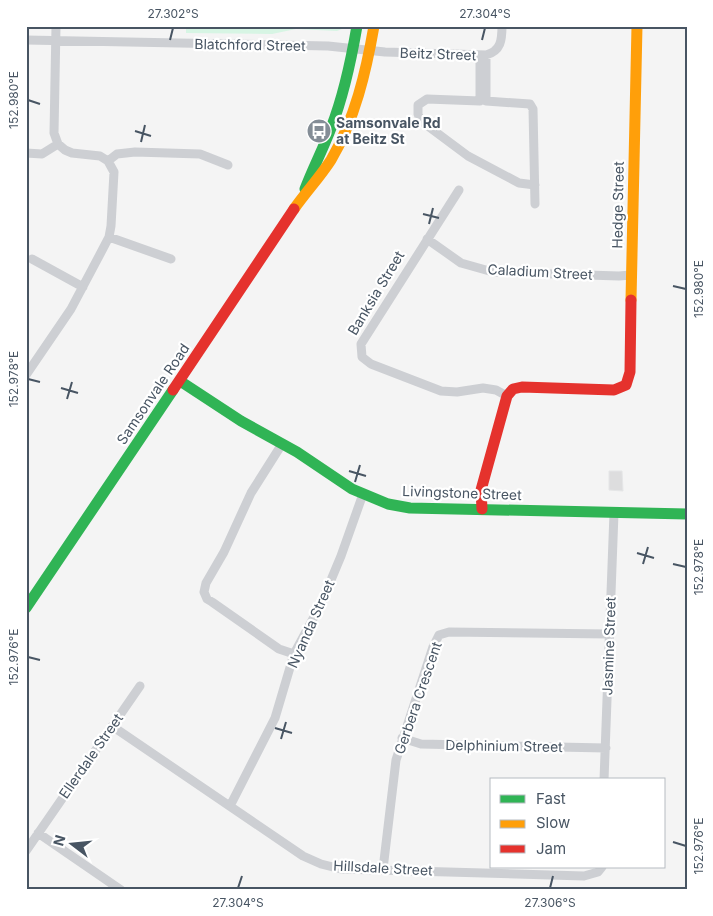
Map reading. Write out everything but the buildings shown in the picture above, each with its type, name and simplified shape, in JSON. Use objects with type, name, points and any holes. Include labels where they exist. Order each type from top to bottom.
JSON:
[{"type":"street","points":[[26,375],[71,309],[108,237],[113,215],[114,172],[108,161],[100,156],[72,153],[65,150],[58,144],[54,134],[56,26]]},
{"type":"street","name":"Samsonvale Road","points":[[303,196],[312,170],[335,118],[357,26]]},
{"type":"street","name":"Samsonvale Road","points":[[26,608],[303,196],[321,176],[338,145],[356,101],[370,51],[374,26]]},
{"type":"street","name":"Beitz Street","points":[[353,48],[370,51],[483,55],[496,51],[500,46],[502,26]]},
{"type":"street","name":"Hedge Street","points":[[506,396],[513,389],[522,387],[614,390],[626,385],[630,372],[637,26]]},
{"type":"street","name":"Blatchford Street","points":[[26,40],[353,48]]},
{"type":"street","points":[[483,55],[486,101],[523,102],[530,104],[533,109],[535,204]]},
{"type":"street","points":[[483,55],[480,101],[427,99],[418,105],[418,114],[426,126],[440,134],[468,156],[519,183],[535,185]]},
{"type":"street","points":[[26,153],[42,154],[58,144]]},
{"type":"street","points":[[108,161],[117,154],[126,153],[200,154],[228,165]]},
{"type":"street","name":"Banksia Street","points":[[459,190],[361,344],[362,357],[371,364],[441,391],[458,392],[483,388],[496,390],[506,396]]},
{"type":"street","points":[[108,237],[171,259]]},
{"type":"street","name":"Caladium Street","points":[[427,239],[461,263],[493,272],[631,275]]},
{"type":"street","points":[[32,259],[83,286]]},
{"type":"street","name":"Livingstone Street","points":[[180,381],[241,421],[363,494],[388,504],[410,508],[687,514]]},
{"type":"street","points":[[482,510],[481,490],[506,396]]},
{"type":"street","points":[[282,444],[251,493],[224,552],[206,583],[204,592],[207,599],[264,639],[279,649],[294,654]]},
{"type":"street","name":"Nyanda Street","points":[[230,806],[275,718],[294,654],[321,604],[341,556],[363,494]]},
{"type":"street","name":"Jasmine Street","points":[[604,778],[614,513]]},
{"type":"street","name":"Gerbera Crescent","points":[[383,869],[396,760],[433,647],[439,635],[449,632],[609,634]]},
{"type":"street","name":"Ellerdale Street","points":[[26,850],[140,686]]},
{"type":"street","name":"Hillsdale Street","points":[[112,726],[303,856],[321,864],[341,869],[584,876],[598,872],[601,868]]},
{"type":"street","name":"Delphinium Street","points":[[402,738],[421,744],[606,748]]},
{"type":"street","points":[[38,833],[121,890]]},
{"type":"green space","points":[[186,26],[344,26],[337,31],[296,29],[272,34],[186,33]]},
{"type":"traffic: fast","points":[[305,189],[336,116],[350,65],[357,26]]},
{"type":"traffic: fast","points":[[180,381],[241,421],[297,452],[352,489],[388,504],[410,508],[687,514]]},
{"type":"traffic: fast","points":[[26,608],[173,390]]},
{"type":"traffic: slow","points":[[294,209],[331,160],[347,128],[363,78],[374,26]]},
{"type":"traffic: slow","points":[[631,300],[637,26]]},
{"type":"traffic: jam","points":[[173,390],[294,209]]},
{"type":"traffic: jam","points":[[482,509],[481,490],[507,396],[513,389],[522,387],[614,390],[626,385],[630,372],[631,300]]},
{"type":"place","name":"Samsonvale Rd at Beitz St","points":[[319,131]]}]
